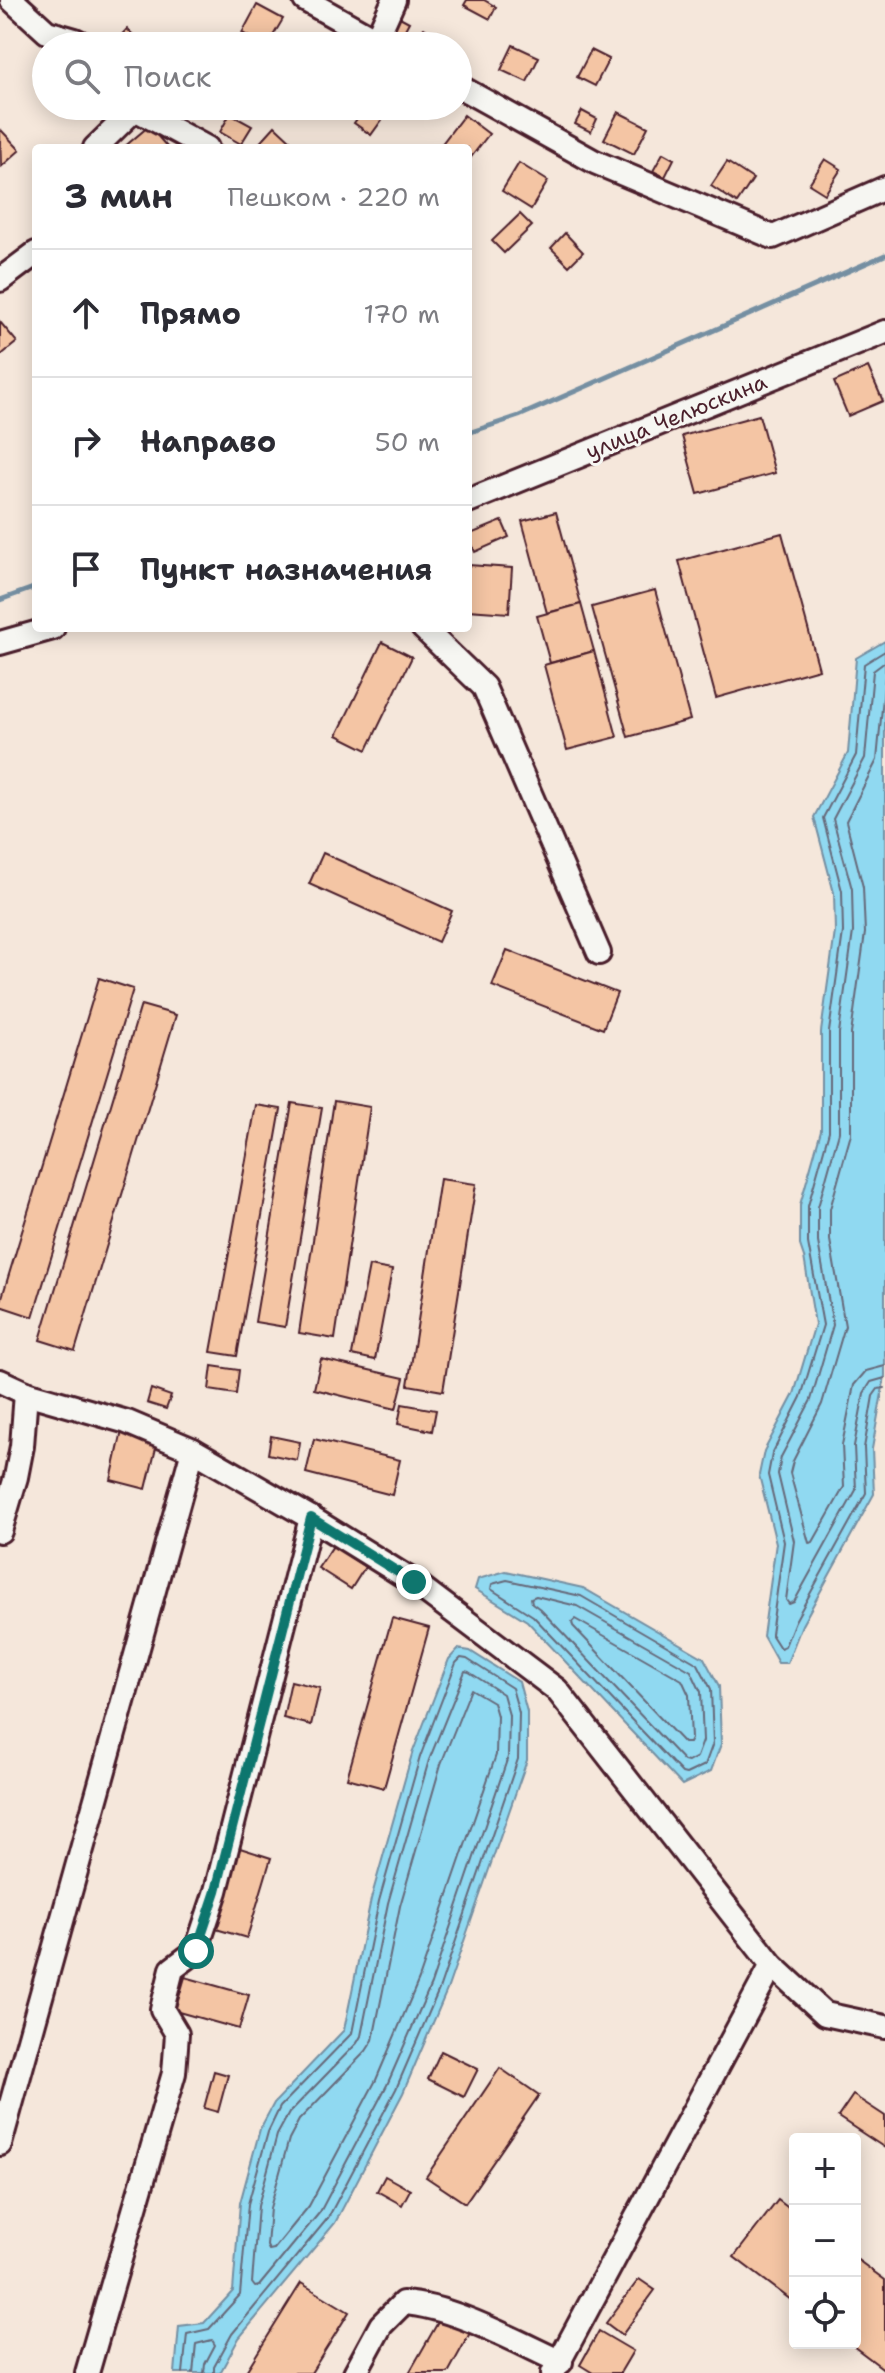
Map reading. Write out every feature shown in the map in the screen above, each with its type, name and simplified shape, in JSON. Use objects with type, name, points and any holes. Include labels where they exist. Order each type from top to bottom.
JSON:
[{"type":"street","points":[[12,0],[47,32]]},
{"type":"street","points":[[305,0],[362,32]]},
{"type":"street","points":[[385,32],[394,0]]},
{"type":"street","points":[[472,94],[595,162],[773,237],[885,188]]},
{"type":"street","points":[[99,144],[122,120]]},
{"type":"street","points":[[155,120],[197,144]]},
{"type":"street","points":[[0,280],[32,256]]},
{"type":"street","name":"улица Челюскина","points":[[472,499],[885,332]]},
{"type":"street","points":[[0,643],[39,632]]},
{"type":"street","points":[[427,632],[484,687],[599,953]]},
{"type":"street","points":[[0,1381],[26,1393],[127,1422],[193,1450],[414,1582],[557,1690],[772,1965],[825,2014],[885,2027]]},
{"type":"street","points":[[0,1531],[19,1462],[26,1393]]},
{"type":"street","points":[[0,2144],[193,1450]]},
{"type":"street","points":[[87,2373],[174,2073],[177,2034],[162,2009],[172,1969],[196,1951],[216,1891],[311,1518]]},
{"type":"street","points":[[355,2373],[381,2325],[403,2303],[455,2315],[557,2367],[772,1965]]},
{"type":"water","points":[[885,641],[885,1376],[872,1449],[874,1494],[802,1625],[787,1663],[778,1663],[763,1636],[776,1543],[759,1475],[764,1451],[794,1394],[815,1324],[800,1245],[800,1205],[821,1130],[821,1032],[835,932],[834,893],[814,817],[848,753],[856,658]]},
{"type":"water","points":[[506,1571],[583,1588],[704,1658],[719,1686],[721,1744],[711,1771],[682,1785],[527,1621],[475,1589],[478,1579]]},
{"type":"water","points":[[458,1649],[470,1651],[519,1682],[527,1712],[527,1760],[447,1990],[403,2093],[335,2223],[239,2338],[220,2373],[175,2373],[179,2326],[204,2323],[233,2291],[240,2203],[260,2129],[274,2103],[344,2030],[371,1899],[412,1754],[449,1659]]},
{"type":"building","points":[[467,0],[484,0],[496,7],[490,19],[464,5]]},
{"type":"building","points":[[257,5],[283,19],[275,32],[243,32]]},
{"type":"building","points":[[396,15],[409,22],[404,32],[390,28]]},
{"type":"building","points":[[513,45],[539,57],[527,82],[501,70]]},
{"type":"building","points":[[591,50],[609,59],[595,86],[577,77]]},
{"type":"building","points":[[582,111],[597,119],[591,132],[575,124]]},
{"type":"building","points":[[618,112],[648,127],[634,154],[604,139]]},
{"type":"building","points":[[227,120],[241,120],[252,126],[241,144],[220,132]]},
{"type":"building","points":[[356,120],[382,120],[371,135],[354,123]]},
{"type":"building","points":[[460,120],[471,120],[489,134],[472,156],[472,144],[442,144]]},
{"type":"building","points":[[149,126],[165,144],[128,144]]},
{"type":"building","points":[[275,126],[292,142],[290,144],[259,144]]},
{"type":"building","points":[[0,132],[20,150],[1,167]]},
{"type":"building","points":[[663,153],[674,159],[665,177],[653,171]]},
{"type":"building","points":[[825,159],[841,169],[825,194],[809,184]]},
{"type":"building","points":[[727,162],[753,179],[737,203],[711,186]]},
{"type":"building","points":[[519,163],[548,181],[531,209],[502,191]]},
{"type":"building","points":[[520,214],[532,226],[504,253],[492,241]]},
{"type":"building","points":[[565,233],[583,252],[569,266],[551,248]]},
{"type":"building","points":[[0,322],[17,342],[0,356]]},
{"type":"building","points":[[868,367],[883,401],[848,416],[834,382]]},
{"type":"building","points":[[759,415],[775,473],[698,494],[682,436]]},
{"type":"building","points":[[556,512],[581,604],[547,613],[522,521]]},
{"type":"building","points":[[502,521],[509,537],[475,552],[472,533]]},
{"type":"building","points":[[782,533],[819,669],[716,698],[679,561]]},
{"type":"building","points":[[472,565],[512,568],[509,613],[472,610]]},
{"type":"building","points":[[655,590],[690,720],[628,737],[592,607]]},
{"type":"building","points":[[581,604],[594,651],[550,663],[537,616]]},
{"type":"building","points":[[382,642],[412,657],[367,750],[337,735]]},
{"type":"building","points":[[594,651],[617,737],[567,750],[544,665]]},
{"type":"building","points":[[323,853],[452,911],[438,942],[309,884]]},
{"type":"building","points":[[507,950],[617,993],[603,1029],[492,986]]},
{"type":"building","points":[[99,978],[133,989],[33,1317],[0,1304]]},
{"type":"building","points":[[141,1005],[176,1015],[75,1351],[40,1340]]},
{"type":"building","points":[[334,1101],[370,1107],[335,1339],[299,1333]]},
{"type":"building","points":[[292,1103],[322,1108],[285,1327],[255,1322]]},
{"type":"building","points":[[256,1105],[281,1109],[237,1356],[211,1352]]},
{"type":"building","points":[[440,1179],[476,1184],[443,1391],[408,1385]]},
{"type":"building","points":[[369,1266],[392,1270],[375,1360],[352,1355]]},
{"type":"building","points":[[321,1359],[404,1378],[396,1409],[314,1389]]},
{"type":"building","points":[[212,1366],[239,1370],[236,1394],[209,1390]]},
{"type":"building","points":[[151,1389],[171,1396],[166,1409],[147,1403]]},
{"type":"building","points":[[402,1404],[436,1410],[432,1431],[398,1424]]},
{"type":"building","points":[[122,1431],[158,1440],[146,1489],[111,1480]]},
{"type":"building","points":[[271,1436],[300,1442],[297,1460],[268,1454]]},
{"type":"building","points":[[314,1439],[400,1460],[392,1495],[306,1473]]},
{"type":"building","points":[[333,1546],[365,1567],[351,1589],[318,1568]]},
{"type":"building","points":[[392,1618],[429,1628],[384,1788],[347,1778]]},
{"type":"building","points":[[291,1681],[320,1688],[311,1725],[283,1718]]},
{"type":"building","points":[[240,1848],[271,1858],[247,1938],[216,1929]]},
{"type":"building","points":[[185,1977],[249,1995],[239,2029],[175,2011]]},
{"type":"building","points":[[441,2051],[478,2069],[464,2097],[428,2079]]},
{"type":"building","points":[[500,2068],[539,2095],[465,2203],[426,2177]]},
{"type":"building","points":[[214,2071],[228,2075],[218,2112],[204,2108]]},
{"type":"building","points":[[853,2095],[885,2116],[885,2148],[838,2117]]},
{"type":"building","points":[[385,2176],[410,2190],[402,2205],[377,2191]]},
{"type":"building","points":[[778,2200],[789,2208],[789,2298],[734,2257]]},
{"type":"building","points":[[861,2262],[885,2280],[885,2370],[857,2349],[861,2349]]},
{"type":"building","points":[[639,2279],[655,2290],[622,2335],[606,2323]]},
{"type":"building","points":[[301,2283],[349,2312],[311,2373],[245,2373]]},
{"type":"building","points":[[441,2317],[470,2333],[448,2373],[409,2373]]},
{"type":"building","points":[[599,2331],[633,2351],[620,2373],[593,2373],[580,2365]]},
{"type":"waterway","points":[[472,432],[519,416],[885,255]]},
{"type":"waterway","points":[[0,600],[32,588]]},
{"type":"route","points":[[196,1951],[216,1891],[311,1518],[414,1582]]}]
